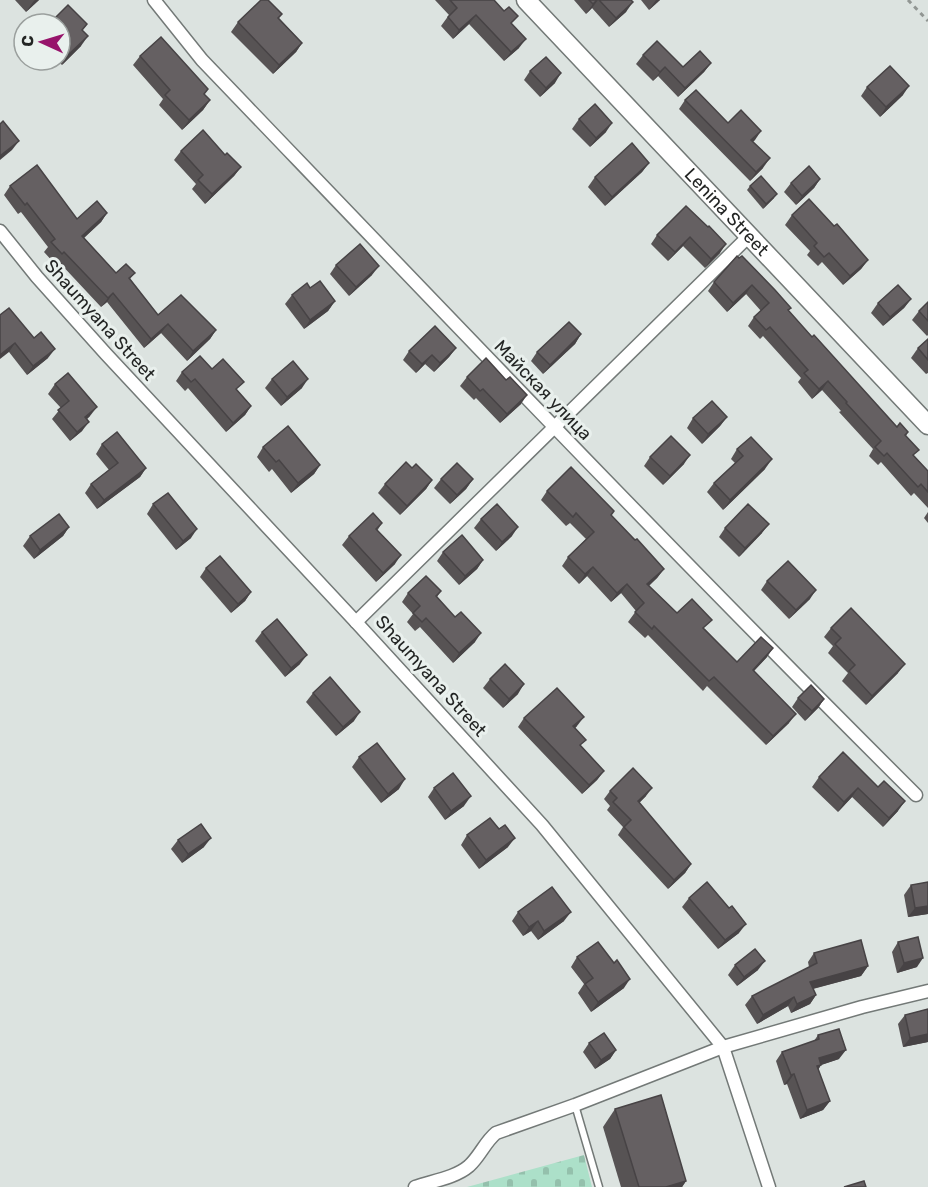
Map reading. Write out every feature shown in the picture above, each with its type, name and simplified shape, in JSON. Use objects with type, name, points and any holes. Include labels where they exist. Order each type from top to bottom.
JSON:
[{"type":"street","name":"Майская улица","points":[[154,0],[202,60],[772,652],[916,795]]},
{"type":"street","name":"Lenina Street","points":[[526,0],[928,424]]},
{"type":"street","name":"Shaumyana Street","points":[[0,231],[37,277],[106,354],[542,825],[723,1047],[769,1187]]},
{"type":"street","points":[[356,622],[750,235]]},
{"type":"street","points":[[415,1187],[452,1175],[468,1167],[487,1141],[496,1133],[575,1105],[723,1047],[862,1007],[928,991]]},
{"type":"lane","points":[[575,1105],[599,1187]]},
{"type":"path","points":[[908,0],[928,21]]},
{"type":"green space","points":[[584,1155],[592,1187],[467,1187]]},
{"type":"building","points":[[261,0],[268,0],[282,14],[278,18],[302,43],[279,65],[238,22]]},
{"type":"building","points":[[450,0],[494,0],[504,11],[509,7],[518,16],[511,23],[526,39],[511,52],[476,15],[459,30],[448,17],[457,8]]},
{"type":"building","points":[[599,0],[631,0],[633,2],[616,18]]},
{"type":"building","points":[[68,5],[87,24],[82,30],[88,36],[72,51],[72,12],[61,12]]},
{"type":"building","points":[[161,37],[208,89],[204,94],[210,100],[189,120],[165,95],[170,90],[140,56]]},
{"type":"building","points":[[657,41],[683,67],[700,51],[711,63],[685,88],[665,67],[660,72],[643,55]]},
{"type":"building","points":[[546,57],[561,73],[546,88],[530,71]]},
{"type":"building","points":[[890,66],[909,86],[886,107],[867,87]]},
{"type":"building","points":[[696,90],[728,123],[741,110],[761,131],[751,140],[770,158],[756,172],[685,100]]},
{"type":"building","points":[[595,104],[612,123],[596,138],[579,119]]},
{"type":"building","points":[[3,121],[19,141],[0,156],[0,124]]},
{"type":"building","points":[[203,130],[225,155],[227,153],[241,167],[212,194],[198,180],[203,175],[181,151]]},
{"type":"building","points":[[632,143],[649,163],[612,197],[595,177]]},
{"type":"building","points":[[37,165],[77,219],[97,201],[107,213],[82,236],[116,273],[126,264],[135,273],[129,278],[158,315],[181,295],[216,330],[193,351],[168,324],[151,339],[113,293],[108,298],[64,252],[62,254],[51,242],[55,239],[27,203],[25,205],[10,186]]},
{"type":"building","points":[[809,166],[820,179],[802,196],[791,183]]},
{"type":"building","points":[[761,176],[777,194],[766,204],[750,186]]},
{"type":"building","points":[[809,199],[834,226],[837,224],[868,260],[850,276],[829,253],[824,257],[814,246],[817,243],[792,215]]},
{"type":"building","points":[[686,206],[726,244],[711,259],[690,237],[675,252],[657,235]]},
{"type":"building","points":[[360,244],[379,266],[356,287],[336,265]]},
{"type":"building","points":[[737,256],[739,258],[742,256],[775,290],[791,308],[788,310],[812,337],[814,335],[897,427],[900,423],[908,432],[905,435],[919,450],[913,455],[928,471],[928,492],[921,484],[918,487],[887,453],[884,456],[875,447],[881,441],[828,381],[819,389],[804,373],[808,370],[770,327],[766,330],[754,317],[769,303],[752,285],[733,303],[714,282]]},
{"type":"building","points":[[320,281],[335,301],[310,320],[292,295],[307,283],[310,288]]},
{"type":"building","points":[[898,285],[911,299],[890,317],[878,303]]},
{"type":"building","points":[[928,302],[928,321],[919,311]]},
{"type":"building","points":[[9,308],[34,338],[41,332],[55,349],[33,366],[15,343],[0,355],[0,315]]},
{"type":"building","points":[[569,322],[581,334],[550,365],[537,352]]},
{"type":"building","points":[[435,326],[456,348],[440,363],[432,355],[422,364],[409,351]]},
{"type":"building","points":[[928,339],[928,360],[918,348]]},
{"type":"building","points":[[200,356],[212,369],[223,359],[244,382],[236,389],[251,406],[233,423],[195,379],[191,382],[182,372]]},
{"type":"building","points":[[486,358],[506,380],[510,377],[527,395],[507,414],[483,389],[480,391],[467,377]]},
{"type":"building","points":[[293,361],[308,379],[287,397],[272,379]]},
{"type":"building","points":[[68,373],[97,407],[85,417],[89,422],[77,432],[58,410],[69,401],[55,384]]},
{"type":"building","points":[[712,401],[727,417],[708,434],[693,418]]},
{"type":"building","points":[[288,426],[320,465],[298,483],[279,460],[276,462],[263,447]]},
{"type":"building","points":[[117,432],[146,468],[104,500],[91,484],[118,463],[102,444]]},
{"type":"building","points":[[671,436],[690,455],[670,476],[650,457]]},
{"type":"building","points":[[751,437],[772,459],[730,500],[714,483],[743,456],[737,449]]},
{"type":"building","points":[[406,462],[412,468],[416,464],[432,480],[407,506],[385,484]]},
{"type":"building","points":[[457,463],[473,479],[457,495],[441,479]]},
{"type":"building","points":[[571,467],[614,511],[611,515],[664,569],[647,584],[677,613],[692,599],[712,620],[703,628],[737,662],[761,637],[773,648],[753,670],[796,714],[773,736],[714,677],[709,681],[654,626],[652,629],[635,612],[644,603],[627,584],[617,593],[593,567],[585,574],[568,557],[594,532],[576,513],[573,517],[547,491]]},
{"type":"building","points":[[168,493],[197,529],[183,541],[153,504]]},
{"type":"building","points":[[497,504],[518,527],[502,542],[481,519]]},
{"type":"building","points":[[748,504],[769,524],[745,548],[725,528]]},
{"type":"building","points":[[373,513],[382,523],[376,529],[401,555],[383,573],[349,536]]},
{"type":"building","points":[[59,514],[69,527],[40,550],[30,536]]},
{"type":"building","points":[[462,535],[483,560],[465,576],[443,552]]},
{"type":"building","points":[[220,556],[251,592],[238,604],[206,568]]},
{"type":"building","points":[[788,561],[816,590],[796,610],[767,581]]},
{"type":"building","points":[[426,576],[441,591],[436,596],[455,617],[461,612],[481,633],[459,653],[426,618],[422,622],[413,613],[420,606],[408,593]]},
{"type":"building","points":[[851,608],[905,664],[872,696],[849,671],[855,665],[835,644],[841,638],[831,628]]},
{"type":"building","points":[[277,619],[307,655],[291,668],[262,632]]},
{"type":"building","points":[[505,664],[524,684],[509,699],[490,679]]},
{"type":"building","points":[[330,677],[360,712],[343,727],[313,693]]},
{"type":"building","points":[[811,685],[824,699],[812,711],[798,698]]},
{"type":"building","points":[[557,688],[584,717],[573,726],[586,740],[580,745],[604,771],[589,785],[524,718]]},
{"type":"building","points":[[377,743],[405,779],[388,794],[359,757]]},
{"type":"building","points":[[843,752],[878,787],[884,781],[905,801],[889,818],[858,788],[844,802],[819,777]]},
{"type":"building","points":[[633,768],[652,788],[638,801],[691,864],[674,880],[624,827],[631,820],[613,802],[617,798],[610,791]]},
{"type":"building","points":[[453,773],[471,796],[451,811],[434,788]]},
{"type":"building","points":[[490,818],[499,829],[505,825],[515,838],[486,860],[467,835]]},
{"type":"building","points":[[201,824],[211,838],[188,854],[178,840]]},
{"type":"building","points":[[707,882],[729,908],[732,906],[746,924],[725,940],[689,898]]},
{"type":"building","points":[[928,882],[928,906],[915,908],[911,885]]},
{"type":"building","points":[[552,887],[571,912],[544,931],[538,921],[529,927],[518,912]]},
{"type":"building","points":[[918,937],[923,958],[904,963],[898,942]]},
{"type":"building","points":[[861,940],[868,966],[810,982],[816,995],[797,1004],[794,997],[763,1015],[752,996],[817,963],[814,953]]},
{"type":"building","points":[[598,942],[614,963],[617,960],[630,979],[598,1002],[585,984],[593,978],[577,957]]},
{"type":"building","points":[[755,949],[765,961],[744,977],[735,965]]},
{"type":"building","points":[[928,1009],[928,1034],[910,1038],[905,1015]]},
{"type":"building","points":[[839,1029],[846,1050],[819,1058],[821,1065],[817,1066],[830,1101],[807,1110],[794,1074],[791,1075],[782,1052],[819,1039],[818,1035]]},
{"type":"building","points":[[604,1033],[616,1050],[601,1060],[589,1043]]},
{"type":"building","points":[[661,1095],[686,1181],[666,1187],[639,1187],[615,1109]]},
{"type":"building","points":[[864,1181],[866,1187],[844,1187]]}]
